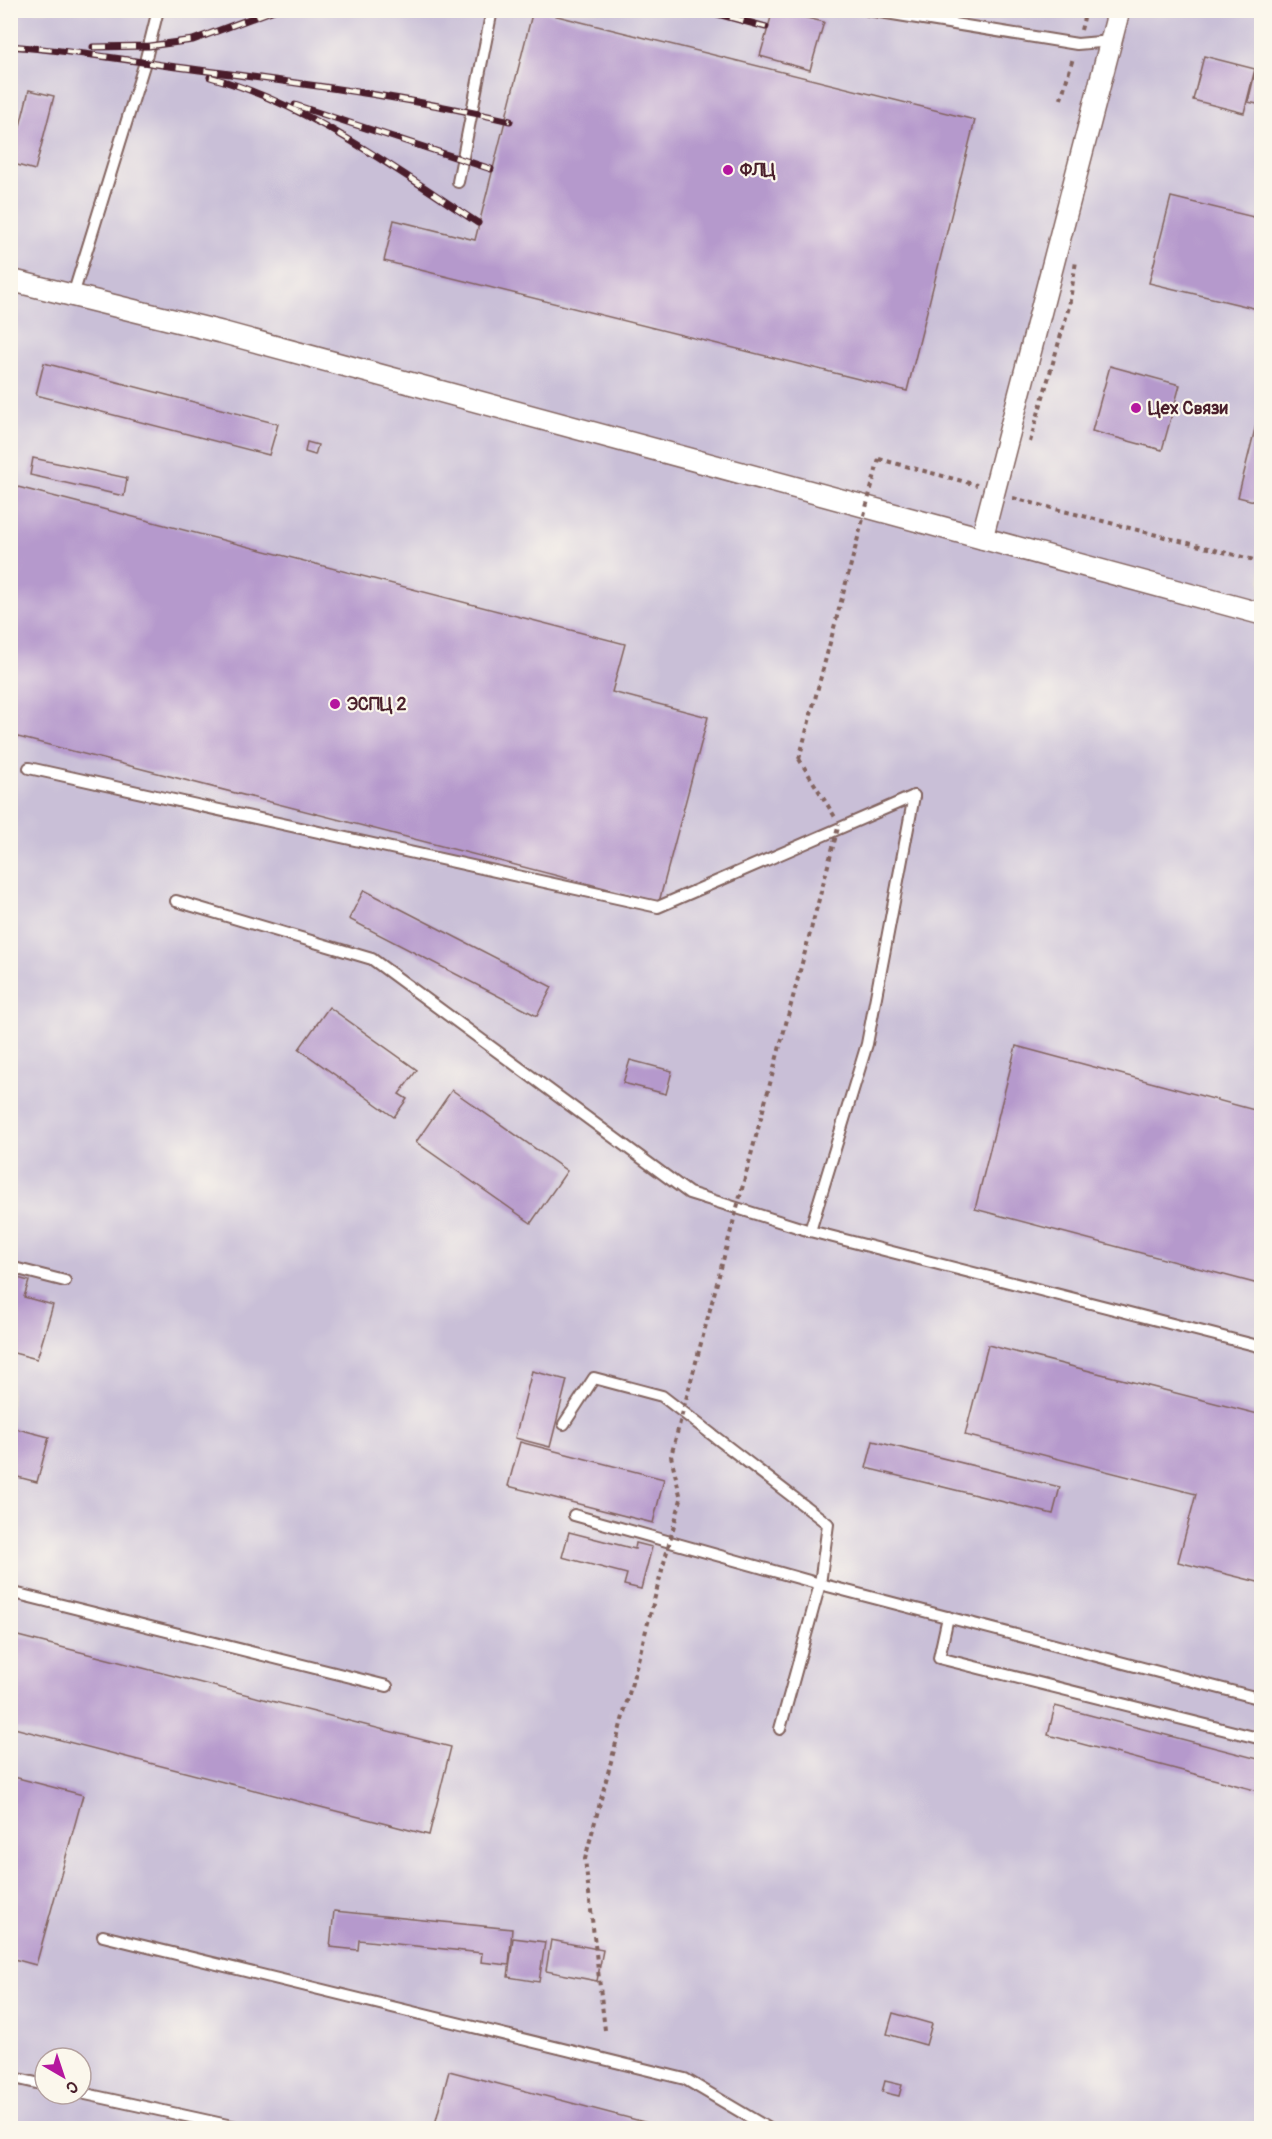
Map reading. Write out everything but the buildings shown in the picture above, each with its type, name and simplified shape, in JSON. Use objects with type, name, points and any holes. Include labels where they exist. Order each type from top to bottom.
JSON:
[{"type":"street","points":[[982,538],[1119,10]]},
{"type":"street","points":[[10,280],[244,339],[1262,614]]},
{"type":"lane","points":[[73,295],[146,62],[158,10]]},
{"type":"lane","points":[[458,182],[492,10]]},
{"type":"lane","points":[[868,10],[1077,44],[1112,41]]},
{"type":"lane","points":[[29,768],[658,907],[914,796],[867,1044],[810,1231]]},
{"type":"lane","points":[[176,901],[372,959],[689,1193],[810,1231],[1262,1347]]},
{"type":"lane","points":[[10,1267],[65,1281]]},
{"type":"lane","points":[[564,1424],[594,1378],[662,1396],[828,1524],[820,1584],[780,1729]]},
{"type":"lane","points":[[574,1515],[820,1584],[1262,1699]]},
{"type":"lane","points":[[10,1592],[387,1686]]},
{"type":"lane","points":[[948,1617],[939,1658],[1262,1739]]},
{"type":"lane","points":[[103,1936],[685,2079],[768,2128]]},
{"type":"lane","points":[[10,2077],[33,2082]]},
{"type":"lane","points":[[93,2096],[241,2128]]},
{"type":"path","points":[[605,2030],[585,1859],[681,1499],[671,1456],[839,824],[799,759],[879,459],[994,490],[1013,498],[1262,562]]},
{"type":"shaded area","points":[[11,11],[1261,11],[1261,2128],[11,2128]]},
{"type":"railway","points":[[93,47],[149,46],[193,40],[274,10]]},
{"type":"railway","points":[[703,10],[766,27]]},
{"type":"railway","points":[[10,46],[90,54],[340,89],[510,121]]},
{"type":"railway","points":[[210,77],[281,103],[349,139],[478,223]]},
{"type":"railway","points":[[295,105],[491,169]]},
{"type":"place","name":"ФЛЦ","points":[[728,170]]},
{"type":"place","name":"Цех Связи","points":[[1136,408]]},
{"type":"place","name":"ЭСПЦ 2","points":[[335,704]]}]
